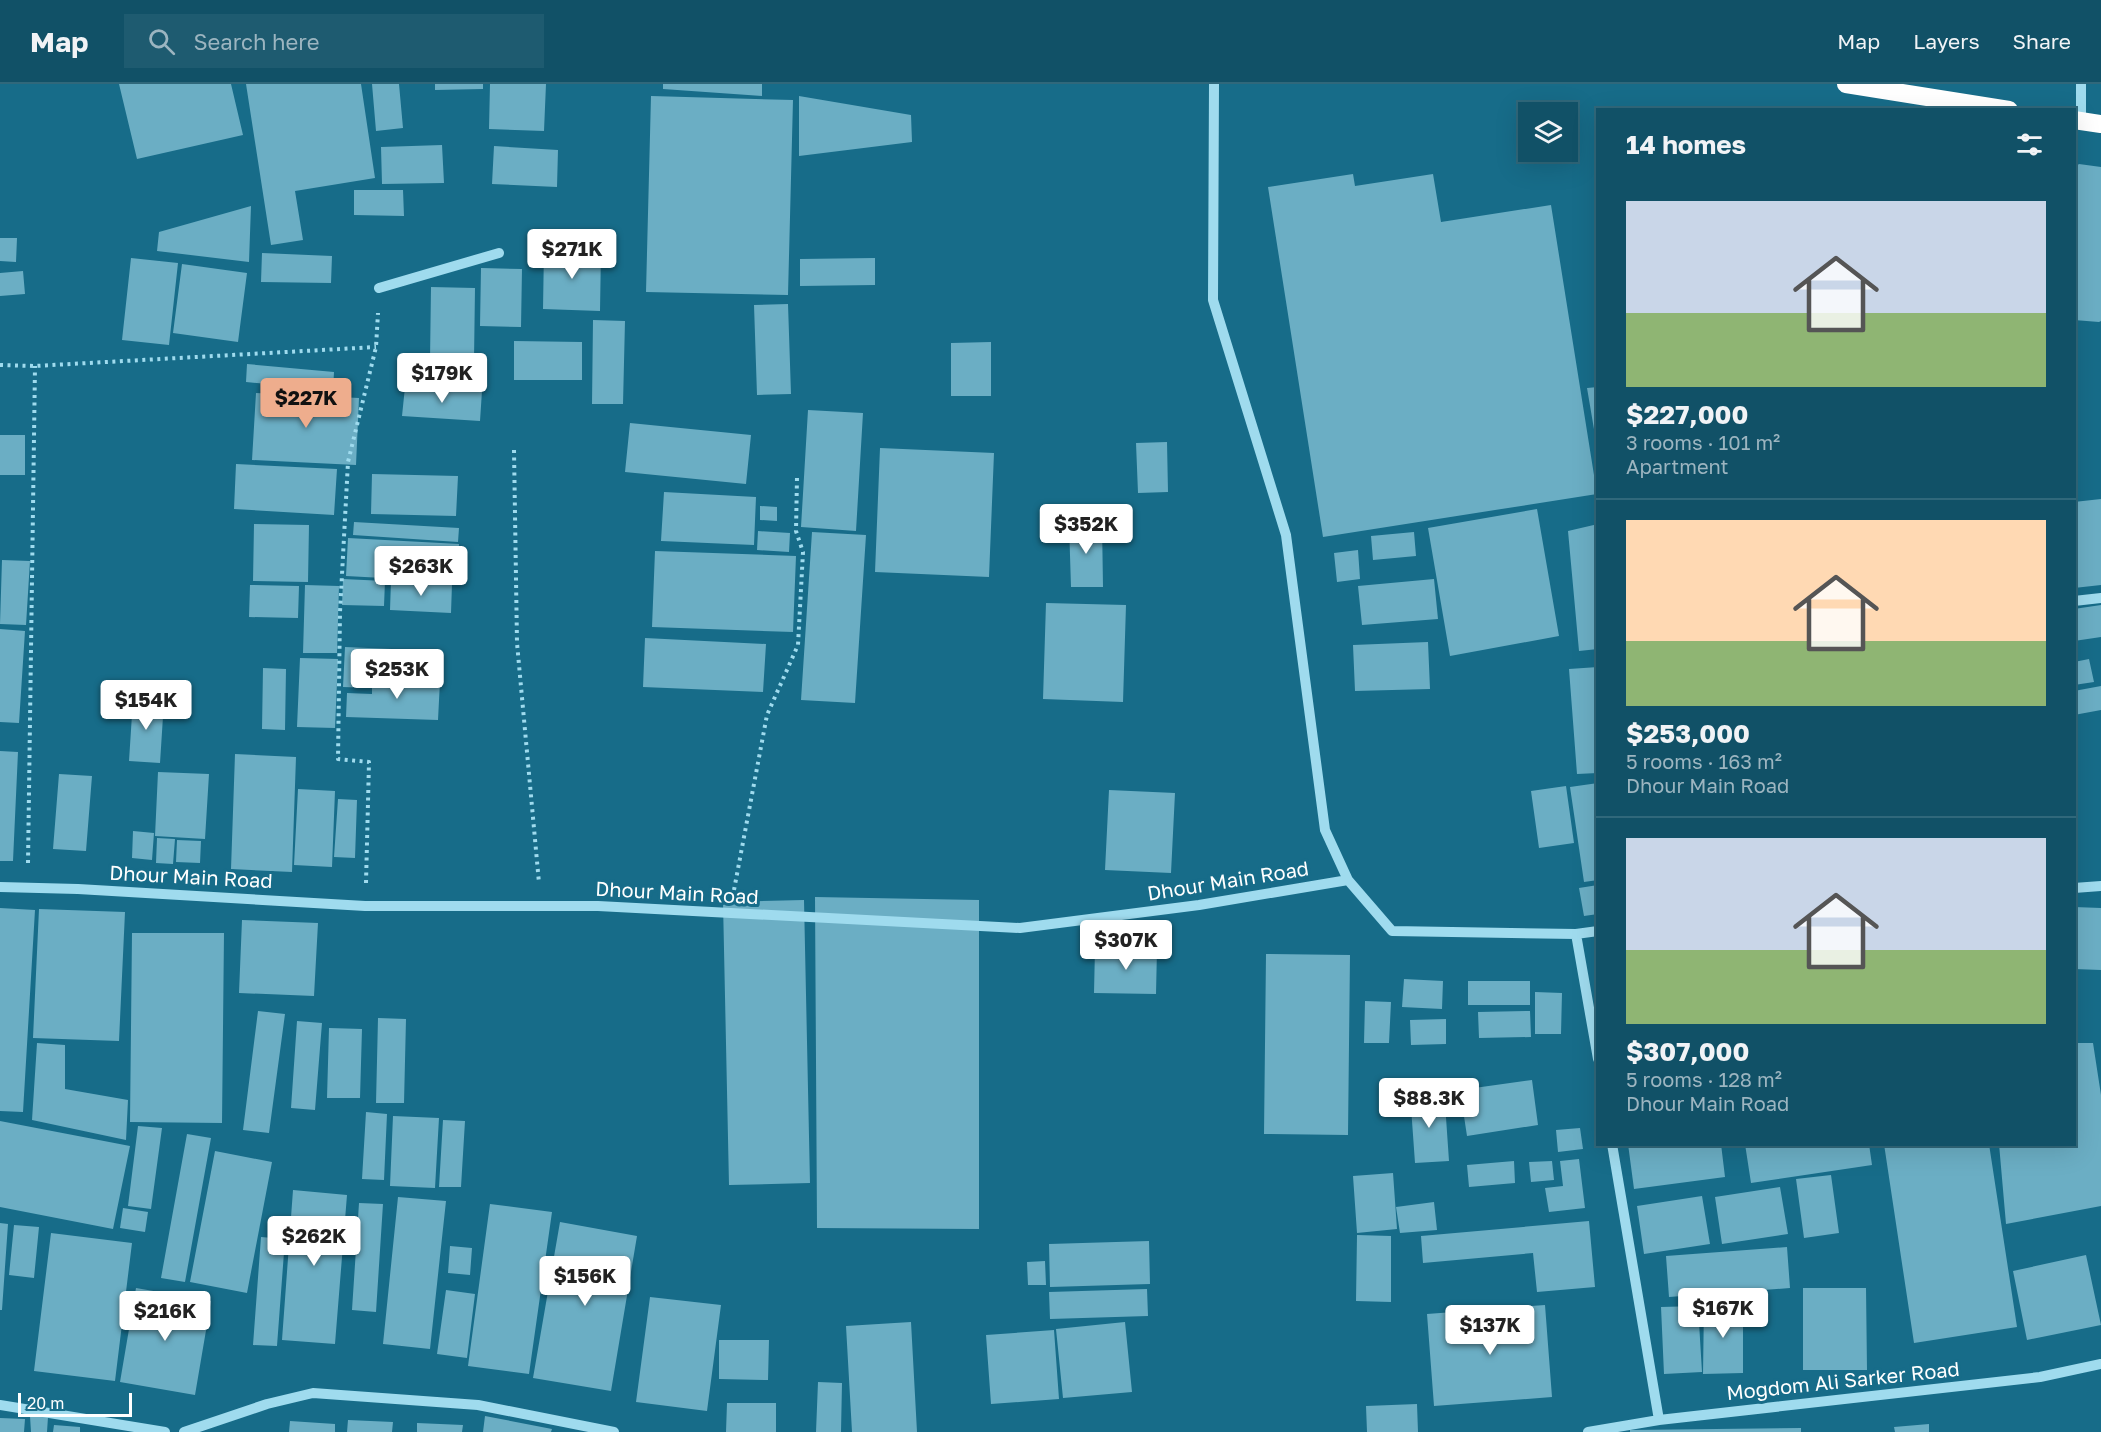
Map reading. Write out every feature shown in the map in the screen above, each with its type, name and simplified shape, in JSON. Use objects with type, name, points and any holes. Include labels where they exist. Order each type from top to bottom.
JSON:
[{"type":"highway","points":[[1846,84],[1996,108]]},
{"type":"highway","points":[[2078,120],[2101,124]]},
{"type":"street","points":[[1214,84],[1213,300],[1286,535],[1325,830],[1348,880],[1392,931],[1576,934],[1596,931]]},
{"type":"street","points":[[2078,120],[2081,84]]},
{"type":"street","points":[[379,288],[498,253]]},
{"type":"street","points":[[2076,601],[2101,598]]},
{"type":"street","name":"Dhour Main Road","points":[[0,887],[365,906],[598,906],[1020,928],[1198,905],[1348,880]]},
{"type":"street","points":[[2076,888],[2101,886]]},
{"type":"street","points":[[1576,934],[1596,1048]]},
{"type":"street","points":[[1612,1146],[1659,1420]]},
{"type":"street","name":"Mogdom Ali Sarker Road","points":[[1588,1432],[1659,1420],[2040,1377],[2101,1364]]},
{"type":"street","points":[[184,1432],[267,1404],[313,1393],[478,1405],[614,1432]]},
{"type":"street","points":[[0,1405],[165,1432]]},
{"type":"path","points":[[365,906],[369,762],[338,759],[340,612],[348,462],[376,347],[379,288]]},
{"type":"path","points":[[0,366],[376,347]]},
{"type":"path","points":[[27,887],[35,366]]},
{"type":"path","points":[[514,450],[517,643],[541,906]]},
{"type":"path","points":[[729,914],[767,715],[798,645],[802,552],[796,531],[797,477]]},
{"type":"building","points":[[119,84],[231,84],[243,135],[137,159]]},
{"type":"building","points":[[246,84],[361,84],[375,178],[295,191],[303,240],[271,245]]},
{"type":"building","points":[[372,84],[399,84],[403,128],[376,131]]},
{"type":"building","points":[[435,84],[483,84],[483,89],[435,90]]},
{"type":"building","points":[[490,84],[546,84],[544,131],[489,129]]},
{"type":"building","points":[[663,84],[762,84],[762,96],[663,89]]},
{"type":"building","points":[[651,96],[793,100],[788,295],[646,292]]},
{"type":"building","points":[[799,96],[911,115],[912,142],[799,156]]},
{"type":"building","points":[[442,145],[444,183],[382,184],[381,147]]},
{"type":"building","points":[[494,146],[558,150],[557,187],[492,184]]},
{"type":"building","points":[[2079,164],[2101,167],[2101,321],[2099,322],[2076,320],[2076,166]]},
{"type":"building","points":[[1353,174],[1355,186],[1433,174],[1441,222],[1551,205],[1596,494],[1323,537],[1268,187]]},
{"type":"building","points":[[354,190],[403,190],[404,216],[354,215]]},
{"type":"building","points":[[251,206],[249,262],[157,251],[159,232]]},
{"type":"building","points":[[0,238],[17,238],[16,262],[0,261]]},
{"type":"building","points":[[544,249],[601,250],[600,311],[543,309]]},
{"type":"building","points":[[262,253],[332,256],[331,283],[261,282]]},
{"type":"building","points":[[131,258],[178,263],[169,345],[122,340]]},
{"type":"building","points":[[875,258],[875,285],[800,286],[800,259]]},
{"type":"building","points":[[182,264],[247,273],[238,342],[173,333]]},
{"type":"building","points":[[481,268],[522,269],[521,327],[480,326]]},
{"type":"building","points":[[23,271],[25,294],[0,296],[0,273]]},
{"type":"building","points":[[431,287],[475,288],[474,360],[430,360]]},
{"type":"building","points":[[788,304],[791,394],[757,395],[754,305]]},
{"type":"building","points":[[593,320],[625,321],[623,404],[592,404]]},
{"type":"building","points":[[514,341],[582,342],[582,380],[514,380]]},
{"type":"building","points":[[991,342],[991,396],[951,396],[951,343]]},
{"type":"building","points":[[247,364],[334,372],[333,390],[246,382]]},
{"type":"building","points":[[405,387],[482,391],[480,421],[402,416]]},
{"type":"building","points":[[1596,387],[1596,441],[1587,388]]},
{"type":"building","points":[[256,393],[359,398],[356,465],[252,460]]},
{"type":"building","points":[[808,410],[863,413],[856,531],[801,527]]},
{"type":"building","points":[[630,423],[751,435],[746,484],[625,472]]},
{"type":"building","points":[[0,435],[25,435],[25,475],[0,475]]},
{"type":"building","points":[[1167,442],[1168,492],[1138,493],[1136,443]]},
{"type":"building","points":[[880,448],[994,453],[989,577],[875,572]]},
{"type":"building","points":[[236,464],[337,469],[334,515],[234,509]]},
{"type":"building","points":[[372,474],[458,476],[456,516],[371,514]]},
{"type":"building","points":[[664,492],[756,497],[754,545],[661,541]]},
{"type":"building","points":[[2101,499],[2101,585],[2076,588],[2076,502]]},
{"type":"building","points":[[760,506],[777,507],[777,521],[760,520]]},
{"type":"building","points":[[1537,509],[1559,636],[1450,656],[1428,528]]},
{"type":"building","points":[[354,522],[459,528],[458,542],[353,535]]},
{"type":"building","points":[[1102,523],[1103,587],[1071,587],[1069,524]]},
{"type":"building","points":[[254,524],[309,525],[308,582],[253,581]]},
{"type":"building","points":[[1596,524],[1596,649],[1579,651],[1568,531]]},
{"type":"building","points":[[758,531],[790,533],[789,552],[757,550]]},
{"type":"building","points":[[812,532],[866,535],[855,703],[801,700]]},
{"type":"building","points":[[1414,532],[1416,556],[1373,560],[1371,536]]},
{"type":"building","points":[[348,538],[459,544],[457,582],[346,576]]},
{"type":"building","points":[[1358,550],[1360,579],[1337,582],[1334,553]]},
{"type":"building","points":[[655,551],[796,556],[793,632],[652,627]]},
{"type":"building","points":[[2,560],[30,561],[26,625],[0,624]]},
{"type":"building","points":[[343,579],[385,581],[384,606],[342,605]]},
{"type":"building","points":[[1434,579],[1438,619],[1362,625],[1358,586]]},
{"type":"building","points":[[391,581],[452,584],[451,613],[390,610]]},
{"type":"building","points":[[250,585],[299,586],[298,618],[249,617]]},
{"type":"building","points":[[305,585],[339,586],[337,653],[303,653]]},
{"type":"building","points":[[1046,603],[1126,605],[1123,702],[1043,699]]},
{"type":"building","points":[[2101,605],[2101,637],[2076,641],[2076,609]]},
{"type":"building","points":[[0,629],[25,631],[19,723],[0,722]]},
{"type":"building","points":[[645,638],[766,644],[763,692],[643,687]]},
{"type":"building","points":[[1428,642],[1430,689],[1355,691],[1353,645]]},
{"type":"building","points":[[345,647],[438,651],[437,678],[371,675],[370,688],[343,687]]},
{"type":"building","points":[[300,658],[338,659],[335,728],[297,727]]},
{"type":"building","points":[[2089,659],[2094,682],[2076,685],[2076,662]]},
{"type":"building","points":[[1596,667],[1596,773],[1577,774],[1569,669]]},
{"type":"building","points":[[263,668],[286,669],[285,730],[262,729]]},
{"type":"building","points":[[372,678],[440,681],[438,720],[346,717],[347,693],[372,694]]},
{"type":"building","points":[[2101,686],[2101,710],[2076,715],[2076,691]]},
{"type":"building","points":[[133,699],[164,701],[160,763],[129,761]]},
{"type":"building","points":[[0,751],[18,752],[13,861],[0,861]]},
{"type":"building","points":[[235,754],[296,757],[292,872],[231,869]]},
{"type":"building","points":[[158,772],[209,774],[205,839],[155,836]]},
{"type":"building","points":[[59,774],[92,776],[86,851],[53,849]]},
{"type":"building","points":[[1596,783],[1596,880],[1584,882],[1570,787]]},
{"type":"building","points":[[1566,786],[1574,843],[1539,848],[1531,791]]},
{"type":"building","points":[[298,789],[335,791],[332,867],[294,865]]},
{"type":"building","points":[[1109,790],[1175,793],[1171,873],[1105,870]]},
{"type":"building","points":[[338,799],[357,800],[355,858],[334,857]]},
{"type":"building","points":[[133,831],[154,833],[152,860],[132,858]]},
{"type":"building","points":[[157,838],[175,839],[173,864],[156,863]]},
{"type":"building","points":[[177,840],[201,841],[200,863],[176,862]]},
{"type":"building","points":[[1596,885],[1596,914],[1584,916],[1579,888]]},
{"type":"building","points":[[815,897],[979,900],[979,1229],[817,1228]]},
{"type":"building","points":[[804,900],[810,1183],[729,1185],[723,902]]},
{"type":"building","points":[[2076,907],[2101,908],[2101,970],[2076,969]]},
{"type":"building","points":[[0,908],[35,910],[23,1112],[0,1111]]},
{"type":"building","points":[[39,909],[125,912],[119,1041],[33,1038]]},
{"type":"building","points":[[242,920],[318,923],[314,996],[239,993]]},
{"type":"building","points":[[132,933],[224,933],[222,1123],[130,1122]]},
{"type":"building","points":[[1095,948],[1157,949],[1156,994],[1094,993]]},
{"type":"building","points":[[1266,954],[1350,955],[1348,1135],[1264,1134]]},
{"type":"building","points":[[1404,979],[1443,981],[1442,1009],[1402,1007]]},
{"type":"building","points":[[1468,981],[1530,981],[1530,1005],[1468,1005]]},
{"type":"building","points":[[1535,992],[1562,993],[1561,1034],[1535,1034]]},
{"type":"building","points":[[1365,1001],[1391,1002],[1389,1043],[1364,1043]]},
{"type":"building","points":[[258,1011],[285,1014],[269,1133],[243,1130]]},
{"type":"building","points":[[1530,1011],[1531,1037],[1479,1038],[1478,1012]]},
{"type":"building","points":[[378,1018],[406,1019],[404,1103],[376,1103]]},
{"type":"building","points":[[1446,1019],[1446,1044],[1411,1045],[1410,1020]]},
{"type":"building","points":[[297,1021],[322,1023],[315,1110],[291,1108]]},
{"type":"building","points":[[329,1028],[362,1029],[360,1098],[327,1098]]},
{"type":"building","points":[[37,1043],[65,1045],[65,1089],[128,1100],[126,1140],[32,1120]]},
{"type":"building","points":[[2076,1043],[2093,1043],[2101,1095],[2101,1206],[2006,1224],[1999,1146],[2076,1146]]},
{"type":"building","points":[[1532,1080],[1538,1125],[1467,1136],[1460,1090]]},
{"type":"building","points":[[1431,1092],[1431,1103],[1445,1103],[1449,1161],[1415,1163],[1410,1093]]},
{"type":"building","points":[[366,1112],[387,1114],[384,1180],[362,1179]]},
{"type":"building","points":[[393,1116],[439,1118],[435,1188],[390,1186]]},
{"type":"building","points":[[443,1120],[465,1121],[461,1187],[439,1187]]},
{"type":"building","points":[[0,1121],[130,1146],[113,1229],[0,1207]]},
{"type":"building","points":[[138,1126],[162,1128],[151,1209],[128,1206]]},
{"type":"building","points":[[1580,1128],[1583,1149],[1558,1152],[1556,1130]]},
{"type":"building","points":[[187,1134],[211,1138],[185,1282],[161,1278]]},
{"type":"building","points":[[1628,1146],[1721,1146],[1725,1177],[1634,1189]]},
{"type":"building","points":[[1745,1146],[1869,1146],[1872,1165],[1751,1183]]},
{"type":"building","points":[[1884,1146],[1989,1146],[2017,1327],[1914,1343]]},
{"type":"building","points":[[215,1151],[272,1162],[247,1293],[190,1282]]},
{"type":"building","points":[[1579,1159],[1585,1208],[1549,1212],[1545,1188],[1563,1186],[1560,1161]]},
{"type":"building","points":[[1514,1161],[1515,1183],[1469,1187],[1467,1165]]},
{"type":"building","points":[[1552,1161],[1554,1180],[1531,1182],[1529,1162]]},
{"type":"building","points":[[1393,1173],[1397,1229],[1357,1233],[1353,1176]]},
{"type":"building","points":[[1831,1175],[1839,1233],[1804,1238],[1796,1179]]},
{"type":"building","points":[[1780,1187],[1788,1234],[1722,1244],[1715,1197]]},
{"type":"building","points":[[293,1190],[347,1195],[335,1344],[282,1340]]},
{"type":"building","points":[[1702,1196],[1710,1244],[1644,1254],[1637,1206]]},
{"type":"building","points":[[398,1197],[446,1201],[430,1349],[383,1344]]},
{"type":"building","points":[[1434,1202],[1437,1230],[1400,1233],[1396,1207]]},
{"type":"building","points":[[359,1203],[383,1204],[376,1312],[352,1310]]},
{"type":"building","points":[[490,1204],[552,1212],[529,1374],[468,1366]]},
{"type":"building","points":[[123,1208],[148,1212],[145,1232],[120,1228]]},
{"type":"building","points":[[1589,1221],[1595,1287],[1537,1292],[1533,1253],[1423,1263],[1421,1236]]},
{"type":"building","points":[[560,1222],[637,1236],[611,1391],[533,1378]]},
{"type":"building","points":[[0,1223],[8,1224],[2,1310],[0,1310]]},
{"type":"building","points":[[14,1225],[39,1227],[34,1278],[9,1275]]},
{"type":"building","points":[[51,1233],[132,1243],[115,1381],[34,1371]]},
{"type":"building","points":[[1357,1235],[1391,1236],[1391,1302],[1356,1301]]},
{"type":"building","points":[[261,1237],[285,1239],[277,1346],[253,1345]]},
{"type":"building","points":[[1149,1241],[1150,1284],[1050,1287],[1049,1244]]},
{"type":"building","points":[[450,1246],[472,1248],[470,1275],[448,1273]]},
{"type":"building","points":[[1787,1247],[1790,1288],[1669,1297],[1666,1256]]},
{"type":"building","points":[[2086,1255],[2101,1325],[2027,1340],[2013,1271]]},
{"type":"building","points":[[1045,1261],[1046,1285],[1028,1285],[1027,1262]]},
{"type":"building","points":[[136,1288],[211,1301],[195,1395],[120,1382]]},
{"type":"building","points":[[1803,1288],[1866,1288],[1867,1370],[1803,1370]]},
{"type":"building","points":[[1147,1289],[1148,1316],[1050,1319],[1049,1292]]},
{"type":"building","points":[[446,1290],[475,1294],[467,1358],[437,1354]]},
{"type":"building","points":[[650,1297],[721,1305],[707,1411],[636,1402]]},
{"type":"building","points":[[1704,1304],[1743,1305],[1743,1373],[1703,1374]]},
{"type":"building","points":[[1545,1305],[1552,1397],[1434,1406],[1427,1314]]},
{"type":"building","points":[[1698,1306],[1702,1372],[1664,1374],[1661,1307]]},
{"type":"building","points":[[911,1322],[917,1432],[852,1432],[846,1326]]},
{"type":"building","points":[[1125,1322],[1132,1392],[1063,1398],[1056,1329]]},
{"type":"building","points":[[1054,1330],[1059,1399],[991,1404],[986,1335]]},
{"type":"building","points":[[719,1340],[769,1340],[768,1380],[719,1379]]},
{"type":"building","points":[[818,1382],[842,1383],[841,1432],[816,1432]]},
{"type":"building","points":[[727,1403],[776,1403],[776,1432],[726,1432]]},
{"type":"building","points":[[1417,1404],[1418,1432],[1367,1432],[1366,1406]]},
{"type":"building","points":[[30,1416],[48,1417],[47,1432],[31,1432]]},
{"type":"building","points":[[485,1416],[552,1429],[551,1432],[483,1432]]},
{"type":"building","points":[[0,1418],[25,1419],[24,1432],[0,1432]]},
{"type":"building","points":[[348,1420],[393,1422],[392,1432],[347,1432]]},
{"type":"building","points":[[290,1421],[335,1424],[335,1432],[289,1432]]},
{"type":"building","points":[[417,1423],[463,1425],[462,1432],[417,1432]]},
{"type":"building","points":[[1929,1424],[1929,1432],[1895,1432],[1894,1427]]},
{"type":"building","points":[[54,1425],[80,1427],[80,1432],[53,1432]]},
{"type":"building","points":[[1801,1428],[1801,1432],[1630,1432],[1630,1430]]}]
